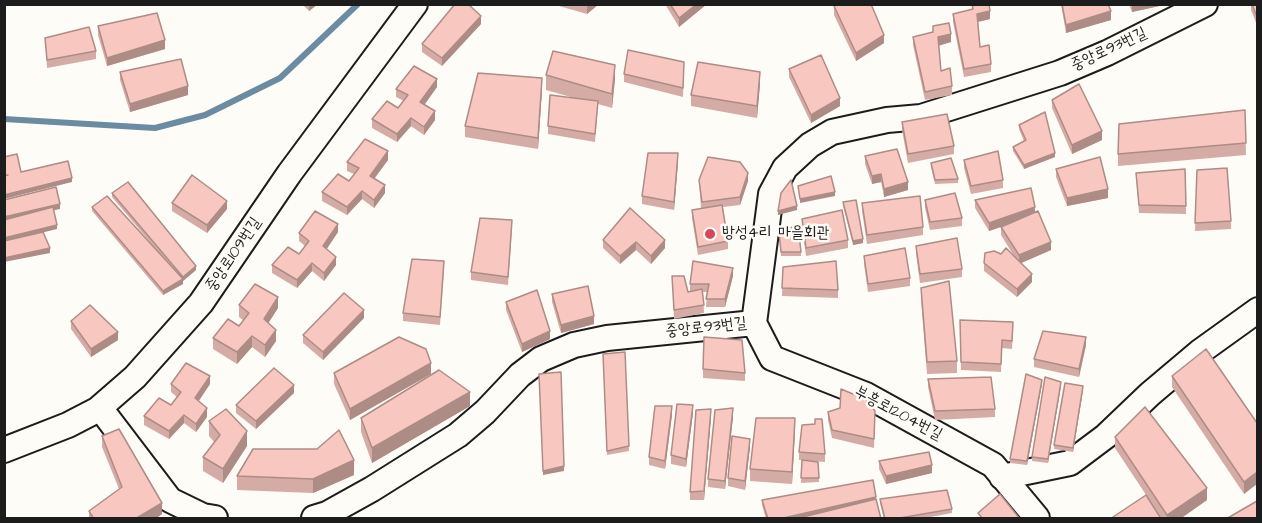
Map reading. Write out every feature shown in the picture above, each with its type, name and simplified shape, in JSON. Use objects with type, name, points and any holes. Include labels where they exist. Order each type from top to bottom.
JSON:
[{"type":"street","name":"중앙로109번길","points":[[4,450],[68,425],[100,408],[135,377],[201,303],[289,174],[415,4]]},
{"type":"street","name":"중앙로93번길","points":[[314,519],[372,489],[458,435],[485,412],[520,375],[541,359],[574,345],[607,338],[754,323],[771,194],[785,168],[810,145],[832,132],[886,120],[921,117],[1060,73],[1205,4]]},
{"type":"street","points":[[1002,477],[1070,462],[1106,436],[1150,394],[1201,351],[1257,310]]},
{"type":"street","name":"부흥로1204번길","points":[[754,323],[772,358],[866,395],[993,465],[1036,519]]},
{"type":"street","points":[[100,408],[170,500],[203,516],[215,519]]},
{"type":"building","points":[[455,4],[468,4],[481,16],[442,58],[422,44]]},
{"type":"building","points":[[670,4],[697,4],[679,18]]},
{"type":"building","points":[[871,4],[884,35],[856,53],[834,6]]},
{"type":"building","points":[[972,4],[989,4],[990,11],[977,14],[980,47],[989,45],[991,64],[964,69],[953,14],[973,9]]},
{"type":"building","points":[[1062,4],[1108,4],[1111,11],[1066,25]]},
{"type":"building","points":[[1252,4],[1257,4],[1257,17]]},
{"type":"building","points":[[157,13],[165,40],[107,58],[98,26]]},
{"type":"building","points":[[949,23],[951,34],[938,37],[941,71],[950,68],[952,86],[925,92],[913,37],[933,32],[933,26]]},
{"type":"building","points":[[89,27],[96,51],[47,60],[45,38]]},
{"type":"building","points":[[628,50],[684,62],[683,88],[624,74]]},
{"type":"building","points":[[553,51],[615,65],[612,94],[546,75]]},
{"type":"building","points":[[821,55],[840,98],[811,115],[789,69]]},
{"type":"building","points":[[181,59],[188,86],[130,104],[120,72]]},
{"type":"building","points":[[698,62],[760,72],[757,106],[691,95]]},
{"type":"building","points":[[414,66],[437,79],[420,102],[435,111],[424,127],[411,118],[397,134],[372,119],[387,101],[398,108],[408,95],[396,89]]},
{"type":"building","points":[[478,73],[542,78],[538,138],[465,126]]},
{"type":"building","points":[[1079,84],[1102,131],[1072,145],[1052,100]]},
{"type":"building","points":[[550,95],[598,101],[595,134],[548,126]]},
{"type":"building","points":[[1245,110],[1246,143],[1118,154],[1119,124]]},
{"type":"building","points":[[1045,112],[1055,153],[1024,165],[1013,147],[1026,140],[1019,125]]},
{"type":"building","points":[[947,114],[954,146],[908,154],[902,122]]},
{"type":"building","points":[[365,139],[388,151],[370,176],[385,185],[374,200],[362,191],[347,207],[322,192],[338,174],[349,181],[359,168],[347,162]]},
{"type":"building","points":[[897,149],[908,182],[884,189],[881,174],[872,176],[865,156]]},
{"type":"building","points":[[998,151],[1003,180],[971,186],[964,160]]},
{"type":"building","points":[[648,153],[678,153],[674,202],[642,196]]},
{"type":"building","points":[[17,154],[21,172],[68,161],[72,178],[4,195],[4,176],[8,175],[4,175],[4,157]]},
{"type":"building","points":[[708,157],[740,162],[748,173],[740,197],[702,202],[699,180]]},
{"type":"building","points":[[1100,157],[1108,189],[1067,198],[1056,169]]},
{"type":"building","points":[[951,158],[958,179],[935,180],[931,163]]},
{"type":"building","points":[[1227,168],[1231,221],[1195,223],[1197,170]]},
{"type":"building","points":[[1185,169],[1186,206],[1139,205],[1136,173]]},
{"type":"building","points":[[192,175],[227,201],[207,225],[172,203]]},
{"type":"building","points":[[831,176],[835,192],[800,199],[798,186]]},
{"type":"building","points":[[791,180],[797,206],[778,211],[781,193]]},
{"type":"building","points":[[128,182],[196,266],[183,277],[112,193]]},
{"type":"building","points":[[56,187],[60,204],[4,217],[4,200]]},
{"type":"building","points":[[1031,188],[1035,207],[989,223],[975,200]]},
{"type":"building","points":[[955,193],[962,218],[930,222],[925,200]]},
{"type":"building","points":[[107,196],[183,279],[163,291],[92,207]]},
{"type":"building","points":[[920,196],[923,227],[867,235],[862,203]]},
{"type":"building","points":[[856,200],[863,239],[853,241],[843,202]]},
{"type":"building","name":"방성4리 마을회관","points":[[722,205],[728,241],[698,247],[692,210]]},
{"type":"building","points":[[53,207],[57,225],[4,238],[4,220]]},
{"type":"building","points":[[630,208],[665,240],[651,256],[636,242],[620,256],[603,240]]},
{"type":"building","points":[[842,210],[848,240],[806,248],[802,219]]},
{"type":"building","points":[[315,211],[338,224],[323,246],[336,257],[324,273],[312,263],[297,280],[272,265],[288,247],[299,254],[309,241],[299,233]]},
{"type":"building","points":[[1038,211],[1051,242],[1019,255],[1001,227]]},
{"type":"building","points":[[480,218],[512,220],[508,277],[471,272]]},
{"type":"building","points":[[798,225],[801,252],[781,252],[779,232]]},
{"type":"building","points":[[43,232],[50,248],[4,258],[4,241]]},
{"type":"building","points":[[957,238],[962,269],[920,274],[916,246]]},
{"type":"building","points":[[905,248],[910,278],[868,284],[864,256]]},
{"type":"building","points":[[1006,248],[1032,274],[1017,289],[984,263],[985,253],[994,251],[1001,254]]},
{"type":"building","points":[[412,259],[444,261],[440,317],[403,313]]},
{"type":"building","points":[[693,261],[733,268],[725,299],[706,299],[709,284],[690,284]]},
{"type":"building","points":[[836,261],[838,290],[782,288],[783,267]]},
{"type":"building","points":[[672,276],[684,276],[688,292],[702,289],[704,305],[674,310]]},
{"type":"building","points":[[949,281],[957,361],[927,362],[921,288]]},
{"type":"building","points":[[255,284],[278,297],[264,319],[276,330],[265,345],[252,336],[237,352],[213,338],[228,319],[239,326],[249,313],[239,305]]},
{"type":"building","points":[[588,286],[594,316],[561,325],[552,294]]},
{"type":"building","points":[[537,290],[550,331],[522,344],[506,302]]},
{"type":"building","points":[[344,293],[364,310],[323,352],[303,335]]},
{"type":"building","points":[[90,305],[118,332],[91,349],[71,321]]},
{"type":"building","points":[[960,320],[1013,322],[1012,341],[1002,340],[1001,364],[961,362]]},
{"type":"building","points":[[1043,331],[1086,337],[1079,369],[1034,359]]},
{"type":"building","points":[[399,337],[426,349],[431,363],[350,409],[334,373]]},
{"type":"building","points":[[704,337],[742,340],[745,373],[703,369]]},
{"type":"building","points":[[1206,349],[1257,423],[1257,472],[1244,482],[1172,376]]},
{"type":"building","points":[[625,352],[629,446],[607,451],[603,354]]},
{"type":"building","points":[[186,363],[210,376],[195,398],[207,408],[196,424],[184,415],[169,431],[144,416],[159,398],[171,405],[181,392],[171,384]]},
{"type":"building","points":[[274,368],[294,385],[256,421],[236,405]]},
{"type":"building","points":[[439,370],[470,392],[372,448],[361,418]]},
{"type":"building","points":[[561,372],[564,466],[543,471],[539,374]]},
{"type":"building","points":[[1026,374],[1042,380],[1027,461],[1010,459]]},
{"type":"building","points":[[991,377],[995,409],[935,411],[928,379]]},
{"type":"building","points":[[1045,377],[1061,382],[1048,459],[1032,457]]},
{"type":"building","points":[[1065,383],[1083,386],[1073,448],[1054,445]]},
{"type":"building","points":[[841,389],[865,399],[875,411],[874,439],[832,430],[828,412],[840,408]]},
{"type":"building","points":[[677,404],[693,405],[686,459],[671,455]]},
{"type":"building","points":[[655,406],[672,406],[665,461],[649,457]]},
{"type":"building","points":[[1145,407],[1207,488],[1167,515],[1115,437]]},
{"type":"building","points":[[733,408],[725,481],[708,479],[715,410]]},
{"type":"building","points":[[226,409],[247,431],[223,469],[203,457],[220,435],[209,421]]},
{"type":"building","points":[[711,409],[704,491],[690,492],[696,410]]},
{"type":"building","points":[[756,418],[795,418],[792,472],[750,469]]},
{"type":"building","points":[[815,419],[822,419],[825,454],[799,452],[802,425],[815,424]]},
{"type":"building","points":[[119,429],[162,503],[135,519],[94,519],[89,511],[122,487],[102,436]]},
{"type":"building","points":[[339,430],[354,460],[313,479],[237,476],[253,449],[317,449]]},
{"type":"building","points":[[732,436],[750,439],[745,481],[728,478]]},
{"type":"building","points":[[929,452],[932,465],[886,476],[879,461]]},
{"type":"building","points":[[802,460],[818,462],[819,478],[801,478]]},
{"type":"building","points":[[873,480],[876,497],[779,519],[768,519],[762,500]]},
{"type":"building","points":[[947,490],[952,509],[885,519],[880,499]]},
{"type":"building","points":[[1000,494],[1020,519],[983,519],[978,513]]},
{"type":"building","points":[[1146,495],[1160,517],[1158,519],[1110,519]]},
{"type":"building","points":[[876,499],[881,519],[795,519]]},
{"type":"building","points":[[1257,501],[1257,519],[1226,519]]},
{"type":"waterway","points":[[4,119],[155,128],[205,115],[280,78],[358,4]]},
{"type":"place","name":"방성4리 마을회관","points":[[710,234]]}]
